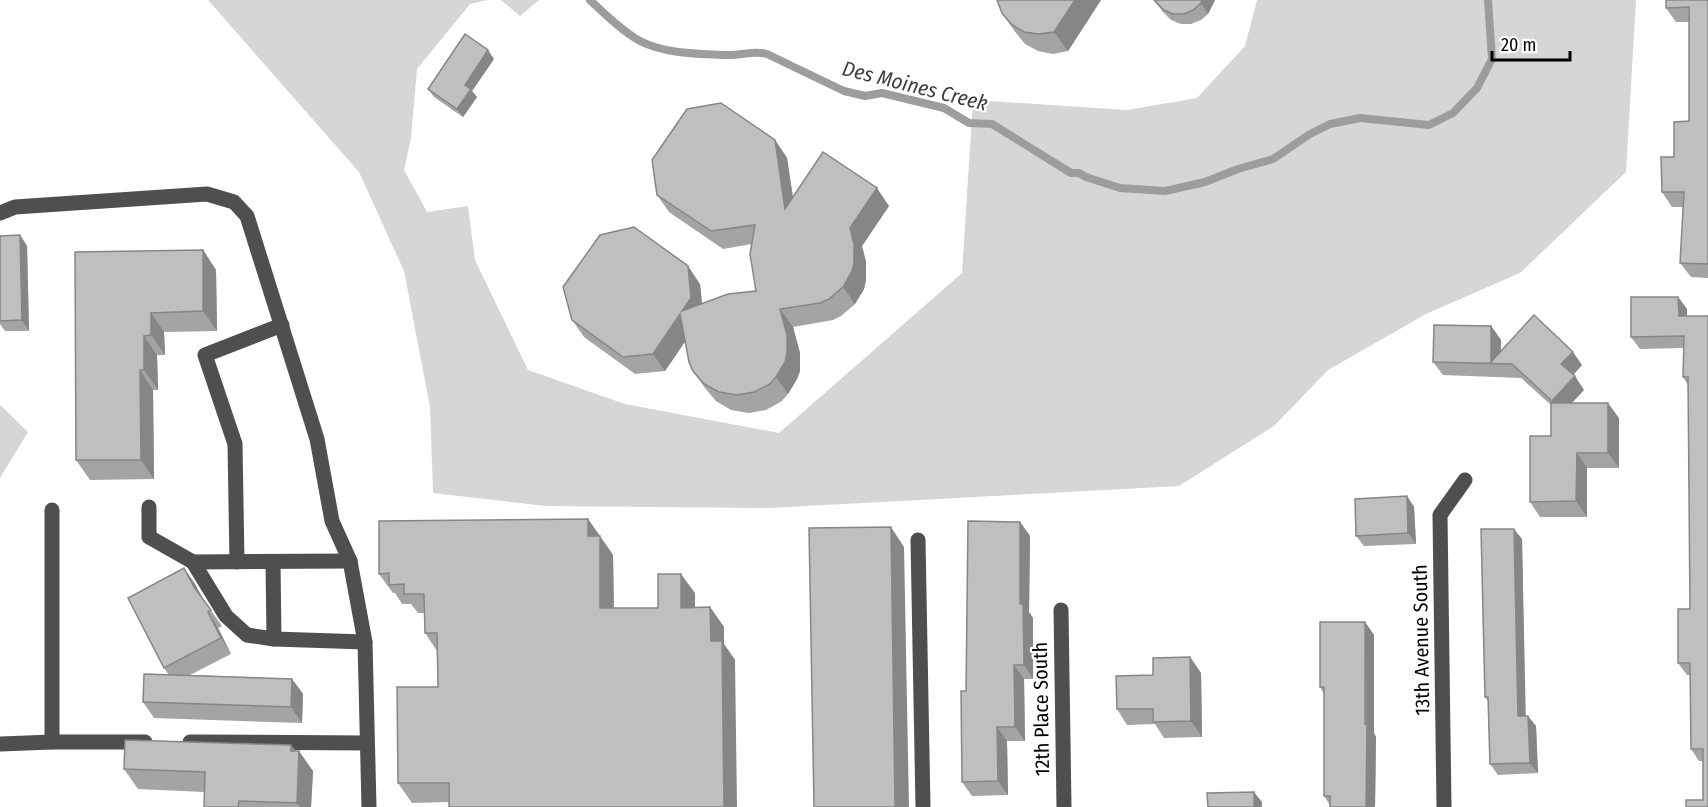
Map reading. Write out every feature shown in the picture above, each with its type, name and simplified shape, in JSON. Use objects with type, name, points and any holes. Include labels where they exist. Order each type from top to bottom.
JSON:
[{"type":"street","points":[[0,213],[15,207],[207,194],[234,202],[247,216],[317,439],[332,521],[350,561],[365,642],[369,807]]},
{"type":"street","points":[[237,561],[235,444],[204,355],[282,325]]},
{"type":"street","name":"13th Avenue South","points":[[1444,807],[1440,514],[1465,480]]},
{"type":"street","points":[[149,507],[149,537],[193,562],[226,616],[247,635],[274,639],[365,642]]},
{"type":"street","points":[[52,510],[52,742]]},
{"type":"street","points":[[918,540],[923,807]]},
{"type":"street","points":[[273,561],[274,639]]},
{"type":"street","points":[[193,562],[350,561]]},
{"type":"street","name":"12th Place South","points":[[1061,610],[1064,807]]},
{"type":"street","points":[[0,744],[157,742]]},
{"type":"street","points":[[180,742],[367,743]]},
{"type":"shaded area","points":[[208,0],[488,0],[470,4],[417,69],[411,138],[404,170],[427,212],[468,206],[475,260],[528,370],[625,404],[779,433],[962,273],[973,100],[1127,110],[1197,98],[1245,46],[1257,0],[1636,0],[1626,172],[1520,273],[1426,314],[1328,370],[1274,426],[1179,486],[769,508],[546,506],[433,493],[430,407],[404,271],[359,172]]},
{"type":"shaded area","points":[[501,0],[539,0],[520,16]]},
{"type":"shaded area","points":[[0,405],[28,432],[0,478]]},
{"type":"building","points":[[997,0],[1075,0],[1054,32],[1039,34],[1024,32],[1011,24],[1002,13]]},
{"type":"building","points":[[1154,0],[1202,0],[1193,10],[1184,14],[1173,14],[1164,10]]},
{"type":"building","points":[[1666,0],[1708,0],[1708,264],[1680,263],[1684,192],[1662,192],[1661,157],[1674,157],[1674,122],[1689,121],[1689,7],[1666,8]]},
{"type":"building","points":[[465,34],[488,50],[465,85],[471,89],[457,109],[428,89]]},
{"type":"building","points":[[721,103],[775,140],[785,209],[823,152],[877,188],[850,228],[854,244],[854,263],[843,287],[829,299],[820,303],[780,309],[787,335],[785,362],[770,384],[754,392],[737,395],[719,392],[704,384],[693,371],[689,362],[680,314],[653,354],[623,357],[572,320],[563,287],[600,235],[634,227],[688,266],[691,298],[682,311],[728,294],[756,291],[750,254],[755,225],[711,231],[657,195],[652,160],[687,109]]},
{"type":"building","points":[[20,235],[22,320],[0,321],[0,236]]},
{"type":"building","points":[[203,250],[203,311],[151,313],[151,335],[144,336],[144,370],[140,370],[141,460],[76,460],[75,252]]},
{"type":"building","points":[[1631,297],[1678,297],[1679,316],[1708,316],[1708,807],[1686,807],[1686,800],[1703,800],[1703,749],[1691,749],[1690,663],[1678,663],[1678,609],[1690,609],[1688,377],[1683,377],[1684,336],[1631,337]]},
{"type":"building","points":[[1534,315],[1573,352],[1561,364],[1575,376],[1552,401],[1512,364],[1433,362],[1434,325],[1491,326],[1491,362]]},
{"type":"building","points":[[1551,403],[1608,403],[1608,453],[1577,453],[1576,501],[1530,502],[1530,436],[1551,436]]},
{"type":"building","points":[[1407,496],[1408,533],[1356,536],[1355,499]]},
{"type":"building","points":[[588,519],[588,536],[600,536],[600,608],[658,608],[658,574],[681,574],[681,608],[710,607],[711,641],[722,641],[724,807],[449,807],[449,783],[398,783],[397,687],[438,687],[437,633],[425,633],[424,594],[404,594],[404,584],[389,585],[389,573],[379,574],[379,521]]},
{"type":"building","points":[[968,521],[1020,522],[1020,604],[1023,604],[1024,665],[1014,665],[1015,727],[997,727],[998,781],[962,782],[961,691],[966,691]]},
{"type":"building","points":[[891,527],[895,807],[814,807],[809,528]]},
{"type":"building","points":[[1481,529],[1514,529],[1518,716],[1528,716],[1530,763],[1490,764],[1488,697],[1485,697]]},
{"type":"building","points":[[184,568],[194,587],[211,610],[208,612],[221,638],[164,668],[128,598]]},
{"type":"building","points":[[1320,622],[1365,622],[1366,807],[1330,807],[1330,796],[1324,796],[1324,687],[1320,687]]},
{"type":"building","points":[[1190,657],[1191,721],[1153,722],[1153,709],[1117,709],[1116,676],[1153,675],[1153,658]]},
{"type":"building","points":[[144,674],[292,679],[291,707],[143,702]]},
{"type":"building","points":[[125,740],[291,745],[291,751],[299,751],[297,803],[239,801],[238,807],[204,807],[205,772],[124,769]]},
{"type":"building","points":[[1254,792],[1254,807],[1208,807],[1207,793]]},
{"type":"waterway","name":"Des Moines Creek","points":[[590,0],[627,32],[640,41],[660,49],[694,54],[767,54],[844,91],[865,96],[882,93],[944,108],[969,123],[992,124],[1071,173],[1079,173],[1120,188],[1165,191],[1205,182],[1273,159],[1310,134],[1330,124],[1360,118],[1429,125],[1453,113],[1477,88],[1492,59],[1488,0]]}]
